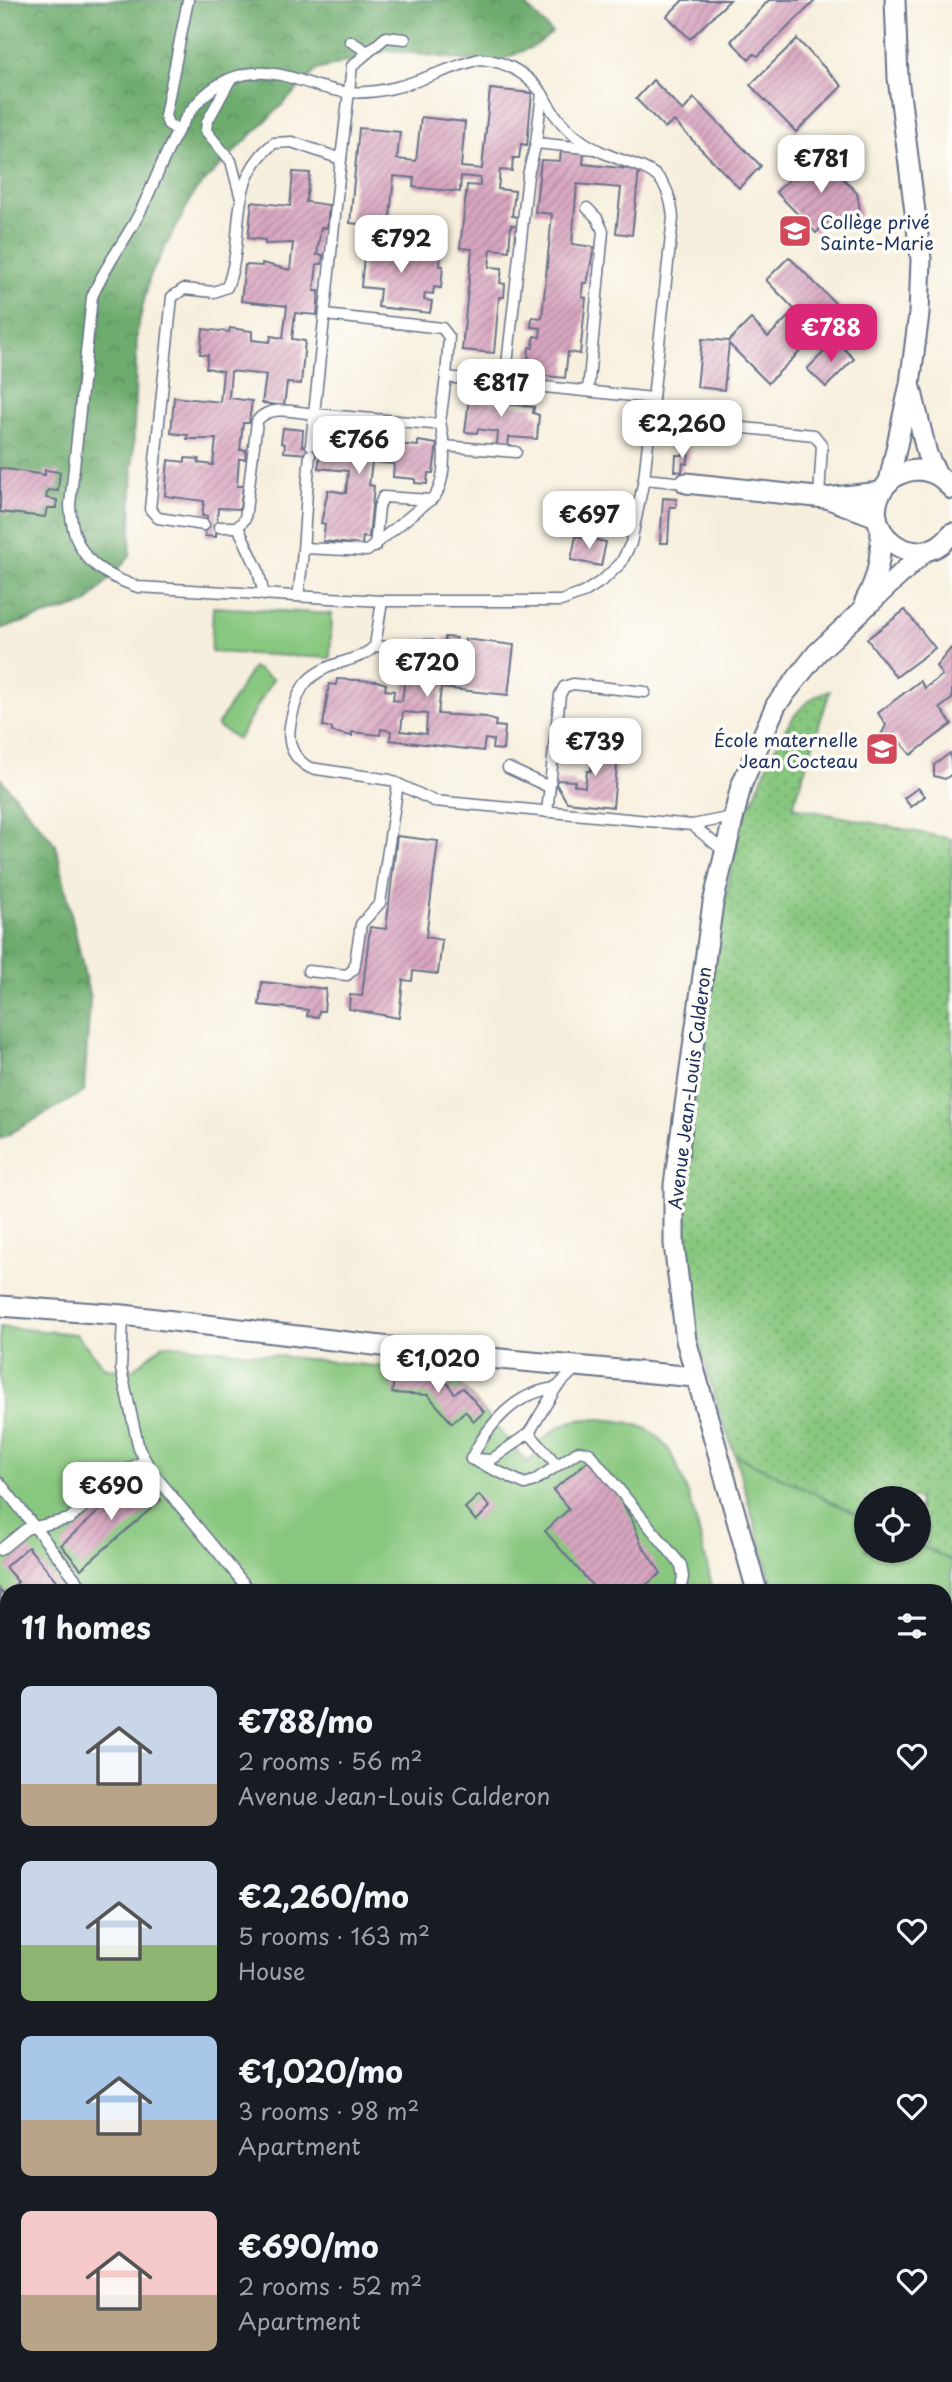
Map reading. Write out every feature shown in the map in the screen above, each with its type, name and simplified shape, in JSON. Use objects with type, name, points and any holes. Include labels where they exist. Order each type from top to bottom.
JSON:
[{"type":"street","name":"Avenue Jean-Louis Calderon","points":[[856,618],[875,584],[881,560],[879,524],[885,487],[910,384],[919,314],[921,240],[898,78],[895,0]]},
{"type":"street","name":"Avenue Jean-Louis Calderon","points":[[910,384],[927,454],[937,475],[952,489]]},
{"type":"street","points":[[686,484],[822,497],[885,487],[911,470],[937,475]]},
{"type":"street","points":[[822,497],[879,524],[899,548],[923,552]]},
{"type":"street","name":"Avenue Jean-Louis Calderon","points":[[755,1584],[695,1377],[678,1290],[674,1244],[674,1185],[693,1031],[724,851],[732,817],[758,742],[776,705],[817,653],[923,552],[950,538]]},
{"type":"street","points":[[0,1306],[123,1315],[577,1367],[695,1377]]},
{"type":"lane","points":[[177,130],[168,124],[165,116],[188,0]]},
{"type":"lane","points":[[298,596],[310,450],[352,66],[386,37],[405,39]]},
{"type":"lane","points":[[350,41],[368,52]]},
{"type":"lane","points":[[537,143],[595,149],[651,170],[661,179],[670,197],[673,218],[644,479],[627,553],[613,572],[583,593],[552,602],[382,601],[138,587],[103,573],[89,560],[77,541],[71,523],[78,408],[92,297],[99,278],[144,205],[177,130],[209,92],[230,79],[254,73],[272,74],[347,93],[400,88],[480,59],[494,60],[515,68],[542,93],[565,127],[595,149]]},
{"type":"lane","points":[[230,79],[207,122],[206,131],[231,160],[240,195]]},
{"type":"lane","points":[[505,383],[528,176],[537,143],[542,93]]},
{"type":"lane","points":[[204,525],[158,518],[150,509],[172,297],[177,291],[184,289],[214,292],[227,286],[240,195],[258,161],[274,143],[292,142],[341,159]]},
{"type":"lane","points":[[587,208],[597,218],[603,231],[588,391]]},
{"type":"lane","points":[[304,548],[360,553],[375,547],[431,500],[439,488],[444,446],[440,422],[449,337],[442,328],[324,315]]},
{"type":"lane","points":[[446,377],[653,398]]},
{"type":"lane","points":[[238,527],[247,514],[257,421],[268,411],[433,424],[440,422]]},
{"type":"lane","points":[[704,424],[814,435],[822,445],[822,497]]},
{"type":"lane","points":[[444,446],[516,453]]},
{"type":"lane","points":[[644,479],[686,484]]},
{"type":"lane","points":[[375,547],[379,507],[383,497],[431,500]]},
{"type":"lane","points":[[219,527],[238,527]]},
{"type":"lane","points":[[238,527],[258,570],[264,595]]},
{"type":"lane","points":[[382,601],[375,646],[362,656],[326,667],[306,680],[298,694],[289,734],[292,749],[299,762],[310,768],[383,778],[434,801],[692,825],[732,817]]},
{"type":"lane","points":[[375,646],[391,648],[411,643],[430,645]]},
{"type":"lane","points":[[547,812],[560,695],[564,687],[573,684],[645,692]]},
{"type":"lane","points":[[508,768],[549,787]]},
{"type":"lane","points":[[308,971],[347,975],[354,969],[361,924],[380,903],[398,784]]},
{"type":"lane","points":[[692,825],[724,851]]},
{"type":"lane","points":[[123,1315],[121,1369],[144,1461],[244,1584]]},
{"type":"lane","points":[[471,1459],[491,1460],[529,1433],[556,1388],[577,1367]]},
{"type":"lane","points":[[471,1459],[483,1434],[525,1395],[556,1388]]},
{"type":"lane","points":[[529,1433],[557,1465]]},
{"type":"lane","points":[[471,1459],[525,1483],[534,1481],[579,1451],[589,1453],[681,1565],[682,1584]]},
{"type":"lane","points":[[0,1550],[26,1528],[54,1524],[69,1518],[126,1470],[144,1461]]},
{"type":"lane","points":[[0,1483],[36,1525],[56,1558],[79,1584]]},
{"type":"green space","points":[[0,0],[521,0],[552,33],[535,46],[492,64],[389,50],[317,70],[195,191],[150,276],[137,331],[130,556],[86,604],[0,629]]},
{"type":"green space","points":[[213,607],[332,614],[330,658],[211,652]]},
{"type":"green space","points":[[253,667],[273,679],[238,739],[217,726]]},
{"type":"green space","points":[[830,691],[793,807],[952,839],[952,1561],[931,1551],[931,1486],[854,1486],[854,1513],[735,1455],[709,1380],[691,1301],[685,1231],[690,1125],[718,937],[734,856],[746,801],[752,803],[772,754],[791,721],[815,696]]},
{"type":"green space","points":[[0,778],[56,845],[90,999],[84,1092],[0,1139]]},
{"type":"green space","points":[[0,1327],[76,1334],[105,1368],[132,1370],[164,1344],[452,1374],[527,1463],[538,1453],[533,1448],[567,1423],[597,1419],[643,1427],[660,1439],[678,1468],[693,1510],[711,1584],[0,1584]]},
{"type":"green space","points":[[735,1455],[854,1513],[854,1563],[931,1563],[931,1551],[952,1561],[952,1584],[772,1584]]},
{"type":"building","points":[[683,0],[730,0],[690,39],[667,16]]},
{"type":"building","points":[[769,0],[816,0],[758,56],[754,54],[749,60],[731,41]]},
{"type":"building","points":[[797,39],[842,86],[796,132],[750,85]]},
{"type":"building","points":[[653,80],[683,111],[694,98],[761,166],[739,188],[674,121],[665,128],[636,99]]},
{"type":"building","points":[[490,89],[532,93],[527,145],[521,144],[519,158],[513,158],[512,171],[500,170],[498,189],[515,191],[512,216],[519,217],[518,226],[511,225],[509,251],[491,249],[489,267],[502,268],[500,283],[505,284],[504,297],[499,297],[494,353],[462,350],[472,249],[460,248],[467,185],[480,186],[480,178],[461,176],[460,192],[413,187],[414,178],[394,176],[389,227],[350,223],[359,128],[400,132],[397,159],[416,161],[421,117],[465,122],[461,167],[482,169]]},
{"type":"building","points":[[561,151],[584,152],[583,164],[639,170],[632,235],[616,233],[621,188],[577,184],[572,244],[594,247],[587,283],[583,283],[582,297],[586,298],[580,354],[568,352],[565,378],[527,374],[529,347],[533,348],[534,336],[540,337],[541,328],[531,327],[532,317],[542,318],[552,214],[535,212],[541,160],[560,161]]},
{"type":"building","points":[[818,152],[857,193],[861,215],[846,229],[832,217],[816,233],[776,192]]},
{"type":"building","points":[[293,172],[310,173],[306,202],[329,205],[327,228],[321,227],[317,255],[323,255],[322,264],[317,264],[314,291],[319,291],[317,315],[295,313],[292,339],[305,341],[301,384],[287,383],[284,406],[262,403],[266,375],[231,371],[229,398],[252,401],[249,423],[243,423],[240,450],[246,450],[245,459],[239,459],[237,486],[243,486],[240,509],[218,508],[216,537],[205,536],[207,516],[202,516],[204,501],[165,496],[168,460],[185,462],[185,458],[199,459],[198,463],[213,465],[216,439],[187,439],[188,435],[171,433],[174,397],[220,402],[223,371],[206,368],[208,355],[200,354],[203,329],[229,332],[230,328],[252,331],[252,340],[270,342],[271,336],[283,338],[287,306],[241,301],[245,265],[262,266],[262,263],[290,270],[293,243],[265,244],[265,240],[248,238],[252,202],[290,206]]},
{"type":"building","points":[[366,236],[386,238],[384,247],[441,253],[441,288],[434,287],[433,294],[425,293],[424,300],[432,301],[430,313],[378,307],[380,289],[361,287]]},
{"type":"building","points":[[789,257],[842,310],[768,383],[729,344],[724,390],[697,387],[702,339],[729,341],[751,319],[768,337],[795,310],[766,280]]},
{"type":"building","points":[[836,340],[854,359],[826,387],[807,369]]},
{"type":"building","points":[[470,390],[482,391],[480,401],[534,407],[533,413],[539,415],[537,439],[509,437],[508,447],[497,445],[498,432],[478,429],[477,433],[465,432]]},
{"type":"building","points":[[283,428],[303,430],[302,446],[321,448],[322,431],[382,438],[382,443],[418,446],[418,441],[437,444],[433,473],[428,473],[427,484],[415,483],[415,479],[393,477],[394,464],[372,462],[369,485],[374,486],[369,538],[363,537],[362,545],[323,541],[325,524],[321,523],[328,490],[346,493],[348,471],[318,468],[320,455],[284,452],[285,444],[281,443]]},
{"type":"building","points":[[684,449],[690,449],[687,464],[683,463],[682,472],[675,471],[676,455],[683,455]]},
{"type":"building","points":[[0,468],[45,475],[45,470],[60,472],[58,491],[48,490],[46,498],[57,500],[56,508],[47,508],[45,517],[0,512]]},
{"type":"building","points":[[663,498],[677,499],[676,507],[670,507],[668,543],[660,543]]},
{"type":"building","points":[[576,536],[606,542],[601,566],[571,560]]},
{"type":"building","points":[[905,610],[935,648],[896,677],[867,639]]},
{"type":"building","points":[[445,637],[456,638],[455,647],[464,648],[465,639],[514,645],[508,695],[441,688],[438,714],[486,717],[496,721],[495,726],[505,727],[503,750],[492,749],[493,740],[485,739],[483,751],[390,740],[391,731],[381,729],[380,735],[352,732],[352,736],[332,732],[332,728],[323,726],[329,684],[336,685],[337,679],[386,684],[385,690],[394,691],[393,700],[402,701],[406,670],[400,670],[401,663],[407,663],[407,657],[442,660]],"holes":[[[403,712],[427,714],[426,734],[401,731]]]},
{"type":"building","points":[[952,647],[952,699],[940,708],[952,724],[911,755],[895,736],[890,739],[896,746],[894,755],[886,760],[877,759],[872,751],[873,743],[880,737],[886,725],[878,713],[920,681],[925,688],[942,675],[936,666]]},
{"type":"building","points":[[591,733],[600,735],[599,743],[611,744],[610,754],[618,755],[613,807],[567,802],[556,784],[557,780],[575,781],[574,785],[585,787],[587,771],[591,771]]},
{"type":"building","points":[[950,753],[952,774],[945,779],[934,776],[934,765]]},
{"type":"building","points":[[918,788],[925,796],[911,807],[904,798]]},
{"type":"building","points":[[397,836],[438,841],[426,937],[442,940],[438,974],[413,971],[412,981],[403,980],[399,1018],[349,1009],[350,995],[362,996],[370,927],[386,929]]},
{"type":"building","points":[[262,982],[326,989],[324,1011],[319,1011],[318,1017],[307,1016],[308,1010],[259,1005]]},
{"type":"building","points":[[395,1373],[443,1377],[454,1393],[463,1388],[484,1412],[474,1421],[465,1411],[452,1423],[428,1395],[392,1393]]},
{"type":"building","points":[[589,1460],[618,1495],[633,1522],[641,1544],[661,1573],[647,1584],[591,1584],[545,1531],[569,1509],[553,1490]]},
{"type":"building","points":[[140,1476],[161,1500],[81,1569],[61,1545],[113,1499],[107,1493],[114,1486],[120,1493]]},
{"type":"building","points":[[479,1495],[490,1507],[476,1521],[465,1508]]},
{"type":"building","points":[[28,1547],[59,1584],[16,1584],[18,1582],[5,1567]]},
{"type":"place","name":"Collège privé Sainte-Marie","points":[[795,231]]},
{"type":"place","name":"École maternelle Jean Cocteau","points":[[882,749]]}]
